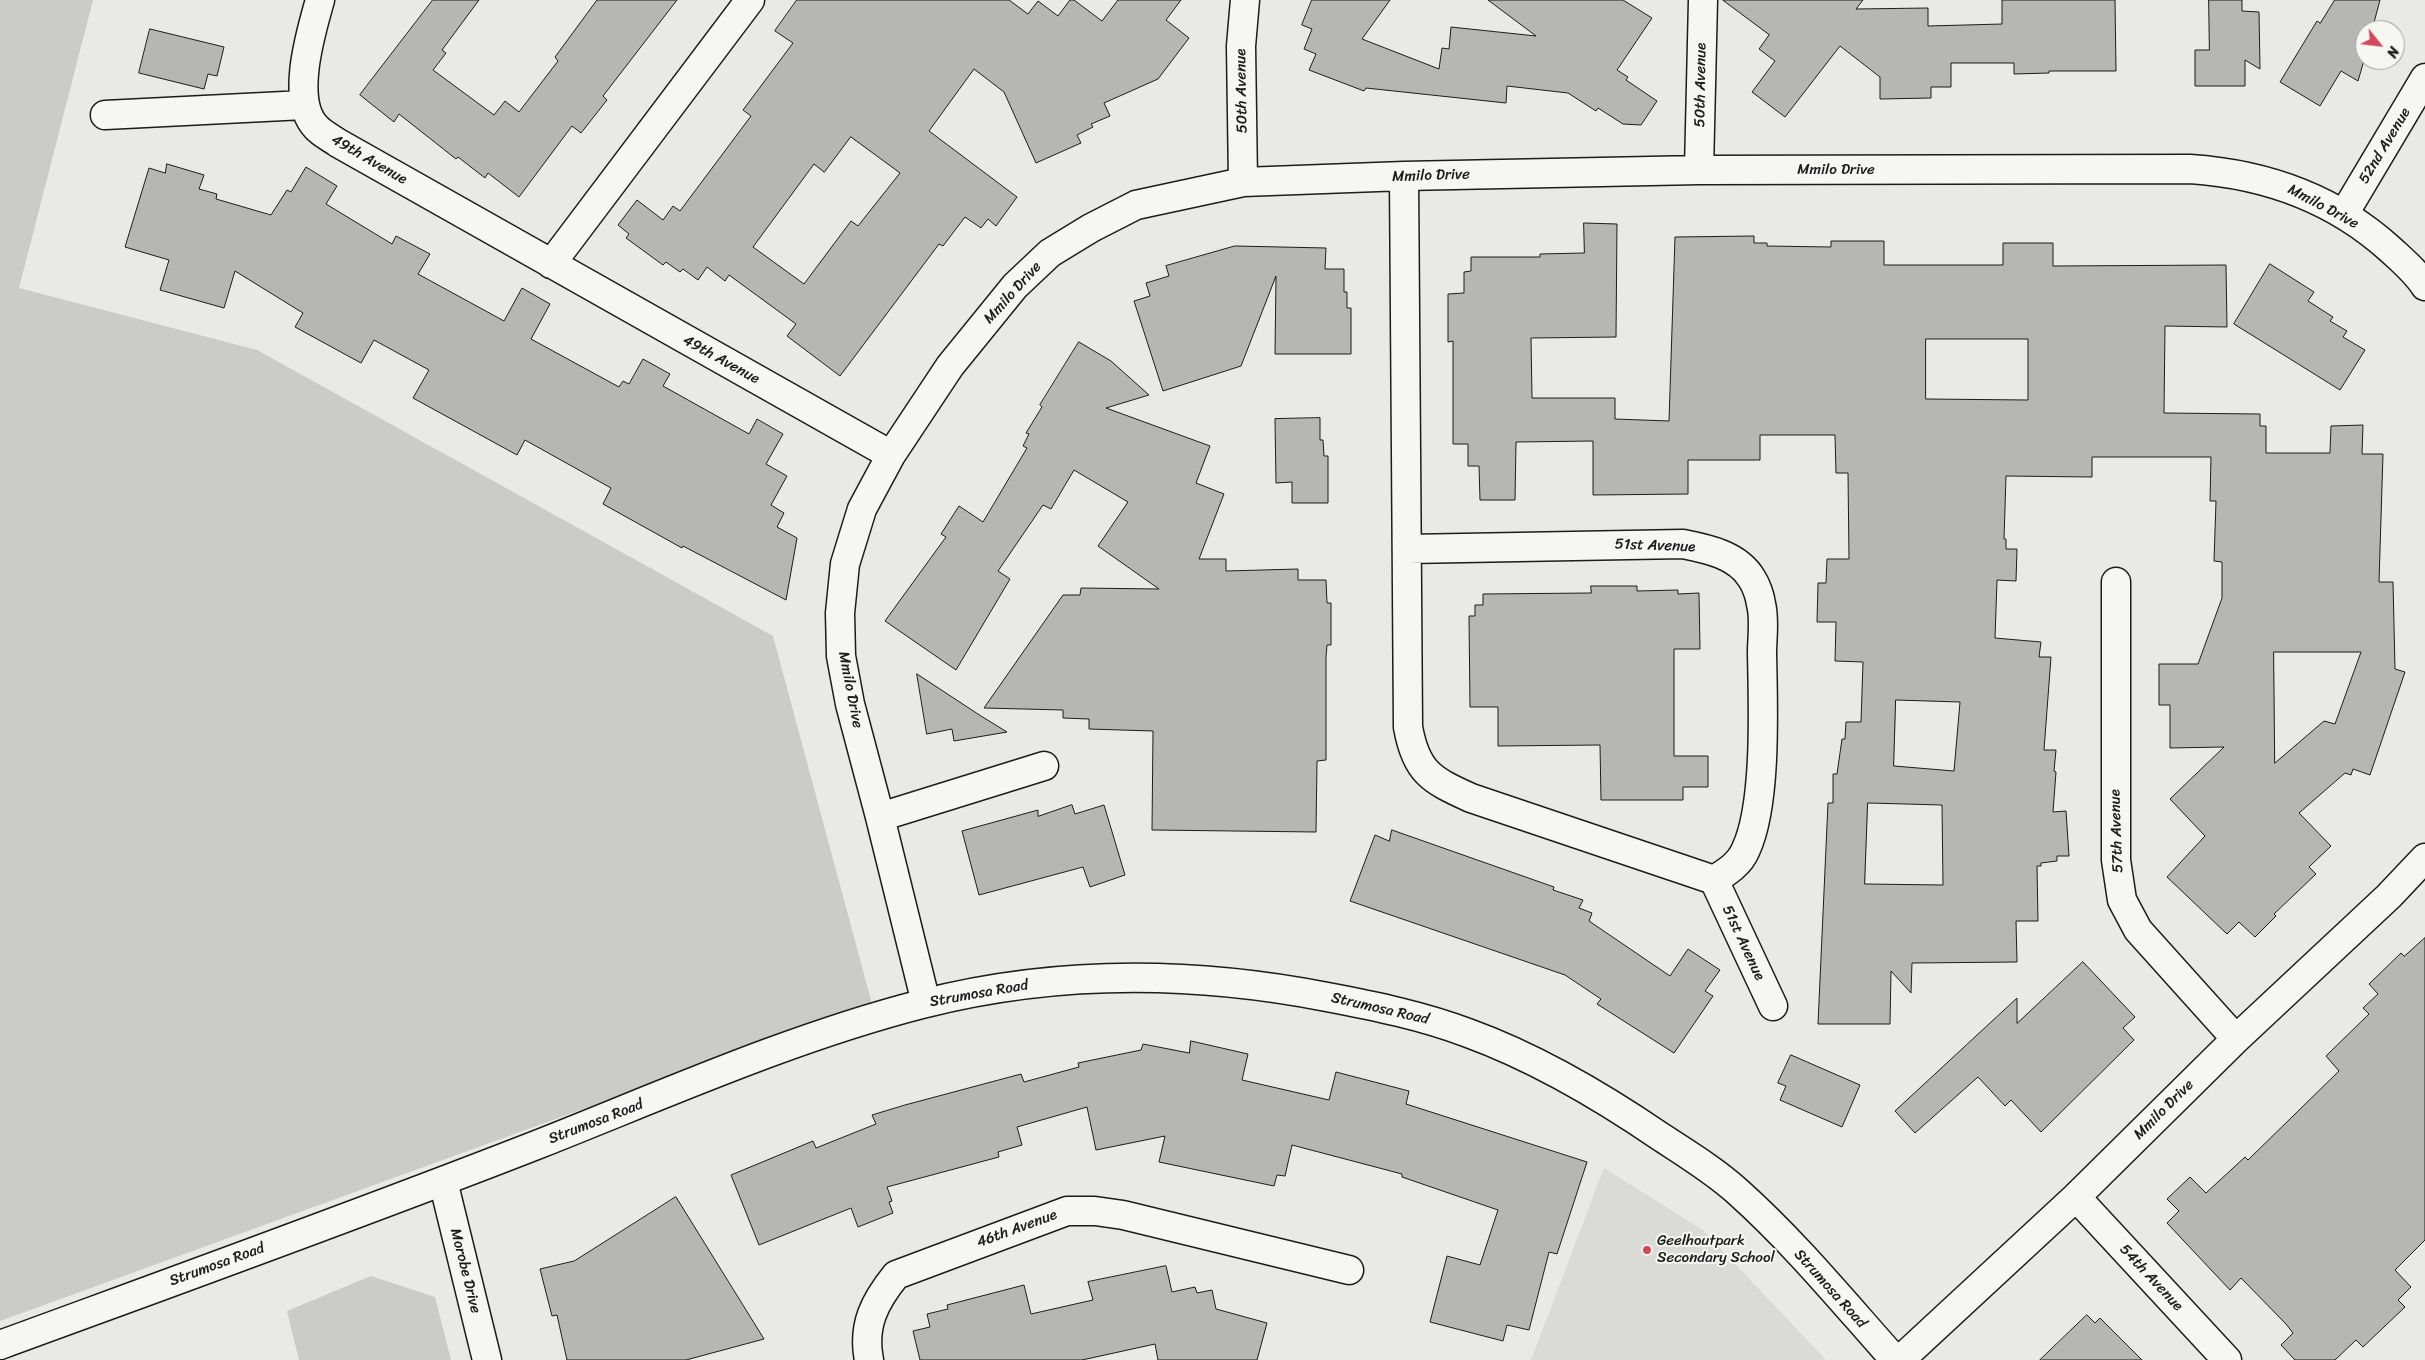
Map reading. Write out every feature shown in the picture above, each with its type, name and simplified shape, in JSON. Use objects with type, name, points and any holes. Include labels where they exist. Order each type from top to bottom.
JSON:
[{"type":"street","points":[[105,114],[304,105],[308,41],[320,0]]},
{"type":"street","points":[[551,264],[750,0]]},
{"type":"street","name":"50th Avenue","points":[[1243,182],[1241,46],[1245,0]]},
{"type":"street","name":"50th Avenue","points":[[1699,170],[1703,0]]},
{"type":"street","name":"52nd Avenue","points":[[2344,214],[2425,78]]},
{"type":"street","name":"49th Avenue","points":[[304,105],[315,127],[338,143],[891,456]]},
{"type":"street","name":"Mmilo Drive","points":[[926,1003],[850,704],[841,656],[840,613],[845,564],[862,509],[891,456],[950,366],[1016,286],[1050,253],[1090,228],[1136,205],[1243,182],[1404,176],[1699,170],[2207,170],[2257,178],[2293,189],[2344,214],[2375,236],[2417,274],[2425,286]]},
{"type":"street","points":[[1404,176],[1408,727],[1412,751],[1420,765],[1444,785],[1471,798],[1714,880]]},
{"type":"street","name":"51st Avenue","points":[[1408,549],[1683,544],[1710,549],[1727,557],[1741,566],[1752,578],[1762,604],[1762,688],[1758,797],[1746,850],[1732,869],[1714,880],[1773,1006]]},
{"type":"street","name":"57th Avenue","points":[[2116,582],[2116,860],[2122,900],[2138,930],[2236,1039]]},
{"type":"street","points":[[880,817],[1044,766]]},
{"type":"street","name":"Mmilo Drive","points":[[1900,1360],[2076,1197],[2236,1039],[2389,896],[2425,858]]},
{"type":"street","name":"Strumosa Road","points":[[0,1345],[443,1181],[738,1066],[860,1022],[926,1003],[991,990],[1092,978],[1175,978],[1262,984],[1412,1015],[1471,1034],[1546,1067],[1613,1104],[1735,1189],[1786,1240],[1895,1360]]},
{"type":"street","name":"Morobe Drive","points":[[443,1181],[487,1360]]},
{"type":"street","name":"54th Avenue","points":[[2076,1197],[2227,1360]]},
{"type":"street","name":"46th Avenue","points":[[869,1360],[868,1320],[881,1294],[896,1275],[1067,1211],[1095,1211],[1123,1215],[1349,1270]]},
{"type":"shaded area","points":[[0,0],[93,0],[19,288],[257,350],[773,636],[872,1004],[0,1321]]},
{"type":"shaded area","name":"Geelhoutpark Secondary School","points":[[1604,1168],[1704,1231],[1826,1360],[1531,1360]]},
{"type":"shaded area","points":[[371,1276],[435,1297],[451,1360],[299,1360],[287,1311]]},
{"type":"building","points":[[433,0],[479,0],[442,50],[446,53],[433,70],[494,115],[505,101],[519,112],[558,61],[555,57],[597,0],[677,0],[603,96],[607,100],[581,133],[572,126],[519,197],[488,173],[485,178],[458,157],[456,159],[399,114],[394,122],[360,95]]},
{"type":"building","points":[[797,0],[1009,0],[1028,14],[1038,1],[1058,16],[1070,0],[1074,0],[1102,21],[1118,0],[1181,0],[1166,20],[1189,38],[1158,79],[1104,103],[1110,116],[1091,124],[1093,127],[1077,135],[1081,143],[1036,163],[1004,92],[974,69],[929,131],[1017,197],[996,226],[988,219],[981,228],[965,217],[943,246],[939,244],[840,376],[787,336],[796,324],[729,275],[725,281],[707,267],[698,280],[683,269],[680,272],[666,262],[663,265],[626,238],[629,234],[618,225],[637,200],[663,220],[673,206],[680,211],[751,116],[743,110],[793,43],[775,31]],"holes":[[[851,137],[900,173],[858,226],[851,221],[804,284],[753,247],[814,164],[824,172]]]},
{"type":"building","points":[[1312,0],[1390,0],[1362,39],[1439,69],[1442,48],[1449,49],[1451,27],[1536,36],[1488,0],[1623,0],[1652,18],[1617,70],[1628,77],[1626,80],[1657,101],[1641,125],[1623,124],[1598,108],[1596,111],[1568,93],[1507,86],[1506,103],[1366,88],[1364,91],[1309,70],[1316,54],[1304,49],[1312,29],[1302,25]]},
{"type":"building","points":[[1723,0],[1863,0],[1856,9],[1928,8],[1928,26],[2002,24],[2002,0],[2115,0],[2116,71],[2049,71],[2049,73],[2014,74],[2014,63],[1951,63],[1951,87],[1931,87],[1931,98],[1880,99],[1880,77],[1840,46],[1785,117],[1752,92],[1775,61],[1759,49],[1769,35]]},
{"type":"building","points":[[2209,0],[2242,0],[2242,11],[2259,12],[2260,69],[2245,60],[2245,86],[2195,86],[2195,50],[2209,50]]},
{"type":"building","points":[[2335,0],[2380,0],[2375,20],[2355,20],[2355,70],[2361,70],[2358,81],[2341,71],[2320,106],[2280,82],[2317,21],[2320,23]]},
{"type":"building","points":[[150,29],[224,47],[217,76],[208,74],[204,89],[139,73]]},
{"type":"building","points":[[167,164],[204,175],[199,189],[217,194],[216,199],[271,215],[287,190],[291,192],[306,167],[337,186],[326,204],[392,244],[396,236],[430,254],[418,274],[504,321],[522,288],[550,304],[531,339],[619,387],[623,381],[629,384],[643,359],[670,374],[663,386],[749,434],[757,419],[783,434],[766,464],[787,476],[771,505],[784,513],[777,527],[797,538],[786,600],[683,546],[682,548],[603,504],[611,488],[525,440],[517,455],[413,398],[429,370],[374,340],[361,363],[295,327],[303,313],[235,271],[224,308],[160,290],[169,260],[125,247],[149,168],[165,173]]},
{"type":"building","points":[[1584,223],[1617,224],[1616,337],[1531,338],[1532,398],[1615,398],[1615,419],[1669,421],[1675,237],[1754,236],[1754,243],[1767,243],[1767,246],[1831,247],[1831,241],[1884,241],[1884,265],[2003,265],[2003,243],[2053,243],[2053,266],[2226,265],[2227,327],[2165,326],[2164,413],[2260,414],[2260,426],[2266,426],[2266,453],[2330,453],[2331,426],[2363,425],[2362,454],[2383,454],[2379,582],[2393,582],[2395,669],[2405,672],[2370,775],[2353,769],[2351,775],[2345,773],[2299,813],[2331,846],[2309,867],[2316,874],[2274,914],[2276,916],[2255,937],[2239,922],[2227,934],[2167,877],[2205,836],[2170,799],[2224,747],[2170,748],[2170,705],[2159,705],[2159,664],[2198,664],[2222,598],[2222,562],[2214,561],[2216,501],[2210,501],[2211,457],[2092,457],[2092,477],[2006,476],[2004,539],[2006,539],[2006,549],[2017,549],[2016,581],[1997,580],[1995,638],[2041,642],[2039,657],[2051,657],[2044,750],[2056,750],[2053,812],[2066,811],[2069,856],[2057,856],[2057,861],[2041,863],[2041,866],[2037,866],[2038,921],[2016,921],[2017,962],[1912,963],[1911,993],[1891,971],[1890,1024],[1818,1024],[1828,803],[1833,803],[1833,774],[1837,774],[1842,739],[1845,739],[1846,722],[1861,722],[1863,662],[1835,661],[1836,622],[1817,622],[1818,583],[1826,583],[1827,559],[1849,559],[1848,473],[1836,473],[1835,435],[1760,435],[1760,460],[1688,460],[1688,494],[1593,495],[1593,441],[1516,442],[1515,500],[1480,500],[1479,466],[1468,466],[1468,444],[1453,444],[1453,341],[1448,342],[1448,294],[1464,293],[1464,272],[1471,271],[1471,257],[1540,257],[1540,254],[1584,253]],"holes":[[[1926,339],[2028,339],[2028,400],[1926,399]],[[2274,652],[2361,652],[2335,724],[2324,721],[2275,763]],[[1896,700],[1960,702],[1954,771],[1894,766]],[[1868,803],[1942,805],[1943,885],[1865,884]]]},
{"type":"building","points":[[1235,246],[1326,248],[1325,269],[1344,269],[1344,292],[1347,292],[1347,308],[1351,308],[1351,354],[1275,354],[1276,276],[1241,366],[1163,391],[1134,301],[1150,296],[1146,283],[1169,276],[1166,266]]},
{"type":"building","points":[[2270,264],[2314,292],[2308,301],[2333,317],[2330,321],[2347,331],[2343,337],[2365,350],[2340,390],[2234,324]]},
{"type":"building","points":[[1079,342],[1111,361],[1149,395],[1106,408],[1210,446],[1196,483],[1224,494],[1199,559],[1226,559],[1226,571],[1298,569],[1298,580],[1326,580],[1327,603],[1331,603],[1331,645],[1327,645],[1326,657],[1326,760],[1317,761],[1316,832],[1152,830],[1153,731],[1089,729],[1089,719],[1063,718],[1063,710],[984,708],[1063,595],[1080,595],[1081,588],[1159,589],[1098,546],[1128,502],[1074,470],[1051,509],[1043,505],[998,571],[1010,579],[956,670],[885,621],[946,537],[941,534],[959,506],[983,522],[1027,448],[1023,446],[1029,434],[1026,433],[1042,407],[1040,405]]},
{"type":"building","points":[[1320,418],[1320,440],[1323,440],[1324,456],[1328,456],[1328,503],[1292,503],[1292,482],[1276,483],[1275,419]]},
{"type":"building","points":[[1591,586],[1637,586],[1637,591],[1678,590],[1678,594],[1699,593],[1700,649],[1674,649],[1674,756],[1708,756],[1708,787],[1683,787],[1683,800],[1601,800],[1600,745],[1498,746],[1498,707],[1470,707],[1469,616],[1475,616],[1475,605],[1483,605],[1483,594],[1591,593]]},
{"type":"building","points":[[917,674],[1007,732],[954,741],[952,729],[927,734]]},
{"type":"building","points":[[1072,805],[1075,814],[1104,805],[1125,875],[1090,887],[1083,867],[979,895],[962,831],[1038,810],[1038,816]]},
{"type":"building","points":[[1392,830],[1554,887],[1553,890],[1583,900],[1579,908],[1592,913],[1589,921],[1670,976],[1688,949],[1720,970],[1705,991],[1713,996],[1674,1053],[1597,1004],[1601,999],[1565,975],[1350,901],[1375,835],[1389,841]]},
{"type":"building","points":[[2425,938],[2425,1240],[2395,1270],[2411,1287],[2398,1300],[2405,1307],[2363,1347],[2356,1340],[2335,1360],[2295,1360],[2281,1345],[2293,1333],[2286,1324],[2241,1278],[2230,1290],[2167,1223],[2179,1211],[2167,1199],[2190,1177],[2206,1193],[2245,1157],[2248,1160],[2339,1071],[2326,1056],[2369,1014],[2363,1008],[2378,994],[2369,984],[2401,953],[2404,956]]},
{"type":"building","points":[[2083,962],[2135,1017],[2123,1028],[2134,1040],[2041,1132],[2011,1100],[2005,1106],[1978,1077],[1915,1133],[1895,1111],[2017,998],[2017,1023]]},
{"type":"building","points":[[1191,1041],[1248,1054],[1242,1080],[1329,1100],[1336,1072],[1409,1091],[1406,1104],[1587,1162],[1557,1254],[1549,1252],[1529,1330],[1507,1325],[1503,1341],[1430,1322],[1447,1256],[1480,1265],[1498,1210],[1402,1177],[1402,1174],[1292,1145],[1285,1176],[1277,1175],[1274,1186],[1159,1162],[1165,1136],[1096,1150],[1087,1107],[1017,1127],[1022,1145],[998,1152],[999,1157],[887,1187],[892,1201],[889,1202],[893,1213],[858,1227],[851,1208],[759,1245],[731,1175],[813,1141],[816,1148],[876,1124],[872,1115],[905,1105],[1021,1074],[1024,1082],[1079,1067],[1078,1063],[1141,1050],[1143,1044],[1189,1053]]},
{"type":"building","points":[[1791,1055],[1860,1085],[1842,1127],[1780,1100],[1786,1086],[1778,1083]]},
{"type":"building","points":[[676,1197],[764,1339],[686,1360],[567,1360],[557,1315],[552,1316],[540,1269],[574,1261]]},
{"type":"building","points":[[1166,1266],[1172,1292],[1195,1287],[1197,1293],[1212,1290],[1216,1309],[1267,1323],[1257,1360],[1158,1360],[1155,1344],[1082,1360],[920,1360],[913,1331],[930,1327],[927,1314],[948,1309],[947,1305],[1024,1285],[1031,1314],[1093,1300],[1088,1282]]},
{"type":"building","points":[[2087,1315],[2095,1323],[2100,1318],[2142,1360],[2040,1360]]},
{"type":"place","name":"Geelhoutpark Secondary School","points":[[1647,1250]]}]
